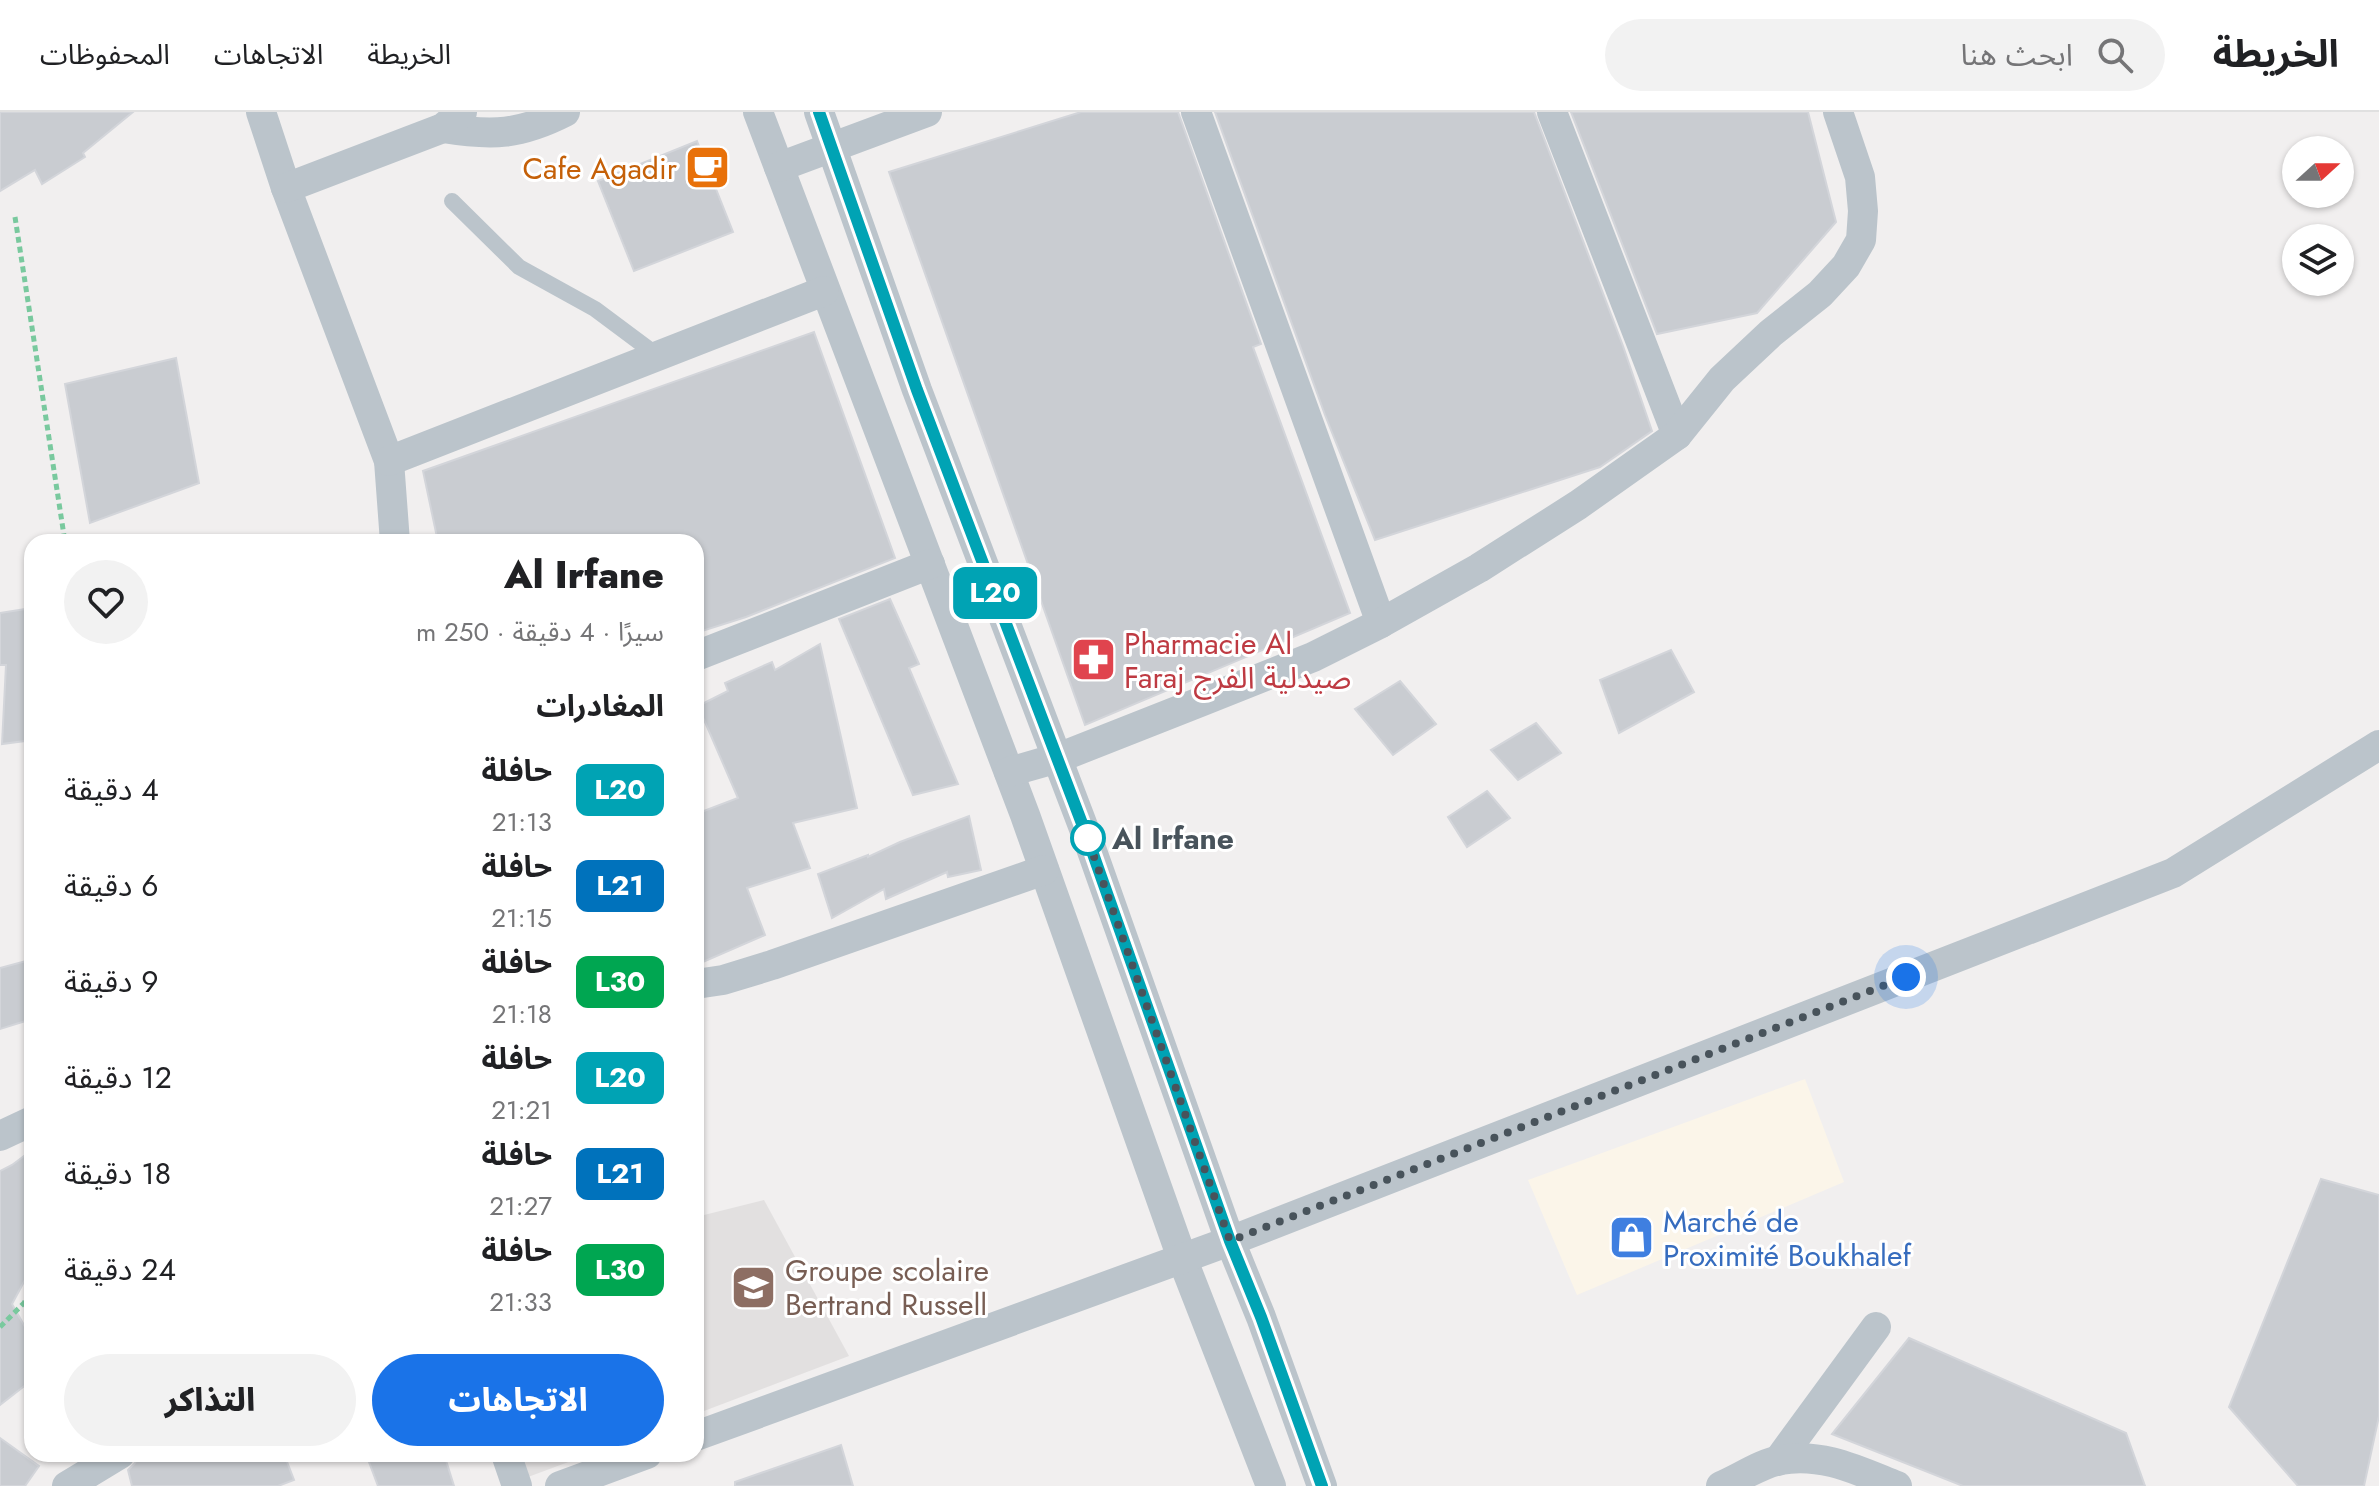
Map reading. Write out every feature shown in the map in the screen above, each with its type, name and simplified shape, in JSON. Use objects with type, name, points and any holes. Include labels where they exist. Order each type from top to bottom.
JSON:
[{"type":"street","points":[[261,112],[286,188],[389,461],[394,534]]},
{"type":"street","points":[[286,188],[452,120],[477,134],[518,131],[565,112]]},
{"type":"street","points":[[758,112],[1009,772],[1182,1258],[1271,1486]]},
{"type":"street","points":[[819,112],[917,390],[1058,758],[1230,1241],[1322,1486]]},
{"type":"street","points":[[779,167],[927,112]]},
{"type":"street","points":[[1196,112],[1381,623]]},
{"type":"street","points":[[1552,112],[1677,435]]},
{"type":"street","points":[[1009,772],[1058,758],[1313,657],[1381,623],[1479,568],[1578,505],[1677,435],[1722,379],[1829,285],[1846,266],[1861,240],[1863,211],[1860,177],[1838,112]]},
{"type":"street","points":[[389,461],[824,291]]},
{"type":"street","points":[[704,653],[930,564]]},
{"type":"street","points":[[704,1433],[1230,1241],[2173,873],[2379,745]]},
{"type":"street","points":[[704,983],[772,965],[1044,870]]},
{"type":"street","points":[[0,1136],[24,1125]]},
{"type":"street","points":[[1778,1461],[1876,1327]]},
{"type":"street","points":[[1721,1486],[1778,1461],[1809,1458],[1837,1462],[1897,1486]]},
{"type":"street","points":[[509,1462],[517,1486]]},
{"type":"street","points":[[560,1486],[625,1462]]},
{"type":"street","points":[[67,1486],[113,1468]]},
{"type":"lane","points":[[452,201],[519,267],[595,309],[658,356]]},
{"type":"path","points":[[15,217],[64,534]]},
{"type":"path","points":[[0,1327],[24,1303]]},
{"type":"shaded area","name":"Marché de Proximité Boukhalef","points":[[1805,1079],[1844,1182],[1577,1295],[1528,1180]]},
{"type":"shaded area","name":"Groupe scolaire Bertrand Russell","points":[[764,1200],[849,1356],[704,1411],[704,1215]]},
{"type":"shaded area","points":[[523,1462],[568,1462],[528,1477]]},
{"type":"building","points":[[0,112],[133,112],[83,153],[85,157],[42,184],[35,170],[0,191]]},
{"type":"building","points":[[1081,112],[1178,112],[1261,344],[1253,347],[1350,613],[1085,725],[889,172]]},
{"type":"building","points":[[1215,112],[1534,112],[1652,431],[1600,467],[1375,540],[1325,415]]},
{"type":"building","points":[[1571,112],[1808,112],[1836,222],[1757,313],[1657,334]]},
{"type":"building","points":[[697,141],[733,232],[634,271],[598,181]]},
{"type":"building","points":[[814,332],[895,558],[704,630],[704,534],[436,534],[423,471]]},
{"type":"building","points":[[176,358],[199,483],[90,523],[65,384]]},
{"type":"building","points":[[890,599],[919,664],[909,668],[958,784],[913,795],[839,619]]},
{"type":"building","points":[[24,609],[24,741],[2,744],[6,665],[0,665],[0,613]]},
{"type":"building","points":[[820,644],[857,808],[793,823],[810,868],[747,888],[765,935],[704,962],[704,811],[738,798],[704,720],[704,703],[728,691],[725,683],[772,662],[775,670]]},
{"type":"building","points":[[1671,650],[1694,692],[1619,733],[1600,680]]},
{"type":"building","points":[[1400,681],[1436,724],[1393,755],[1355,709]]},
{"type":"building","points":[[1536,723],[1561,753],[1518,780],[1491,750]]},
{"type":"building","points":[[1487,791],[1510,818],[1467,847],[1448,817]]},
{"type":"building","points":[[969,816],[981,870],[948,877],[947,872],[886,899],[884,889],[832,918],[818,874]]},
{"type":"building","points":[[24,962],[24,1022],[0,1029],[0,968]]},
{"type":"building","points":[[24,1156],[24,1282],[12,1304],[24,1325],[24,1386],[0,1405],[0,1171]]},
{"type":"building","points":[[2321,1179],[2379,1195],[2379,1416],[2364,1486],[2298,1486],[2229,1407]]},
{"type":"building","points":[[1909,1338],[2126,1433],[2145,1486],[1963,1486],[1832,1434]]},
{"type":"building","points":[[0,1438],[24,1455],[24,1462],[33,1462],[39,1466],[25,1486],[0,1486]]},
{"type":"building","points":[[841,1445],[853,1486],[735,1486],[735,1482]]},
{"type":"building","points":[[287,1462],[294,1480],[278,1486],[132,1486],[128,1470],[135,1463]]},
{"type":"building","points":[[369,1462],[446,1462],[454,1486],[378,1486]]},
{"type":"bus line","name":"L20","points":[[819,112],[917,390],[1086,834],[1230,1241],[1322,1486]]},
{"type":"place","name":"Cafe Agadir","points":[[708,168]]},
{"type":"place","name":"Pharmacie Al Faraj صيدلية الفرج","points":[[1093,660]]},
{"type":"place","name":"Al Irfane","points":[[1088,838]]},
{"type":"place","name":"Marché de Proximité Boukhalef","points":[[1632,1238]]},
{"type":"place","name":"Groupe scolaire Bertrand Russell","points":[[754,1287]]},
{"type":"route","points":[[1088,838],[1086,834],[1230,1241],[1906,977]]}]
